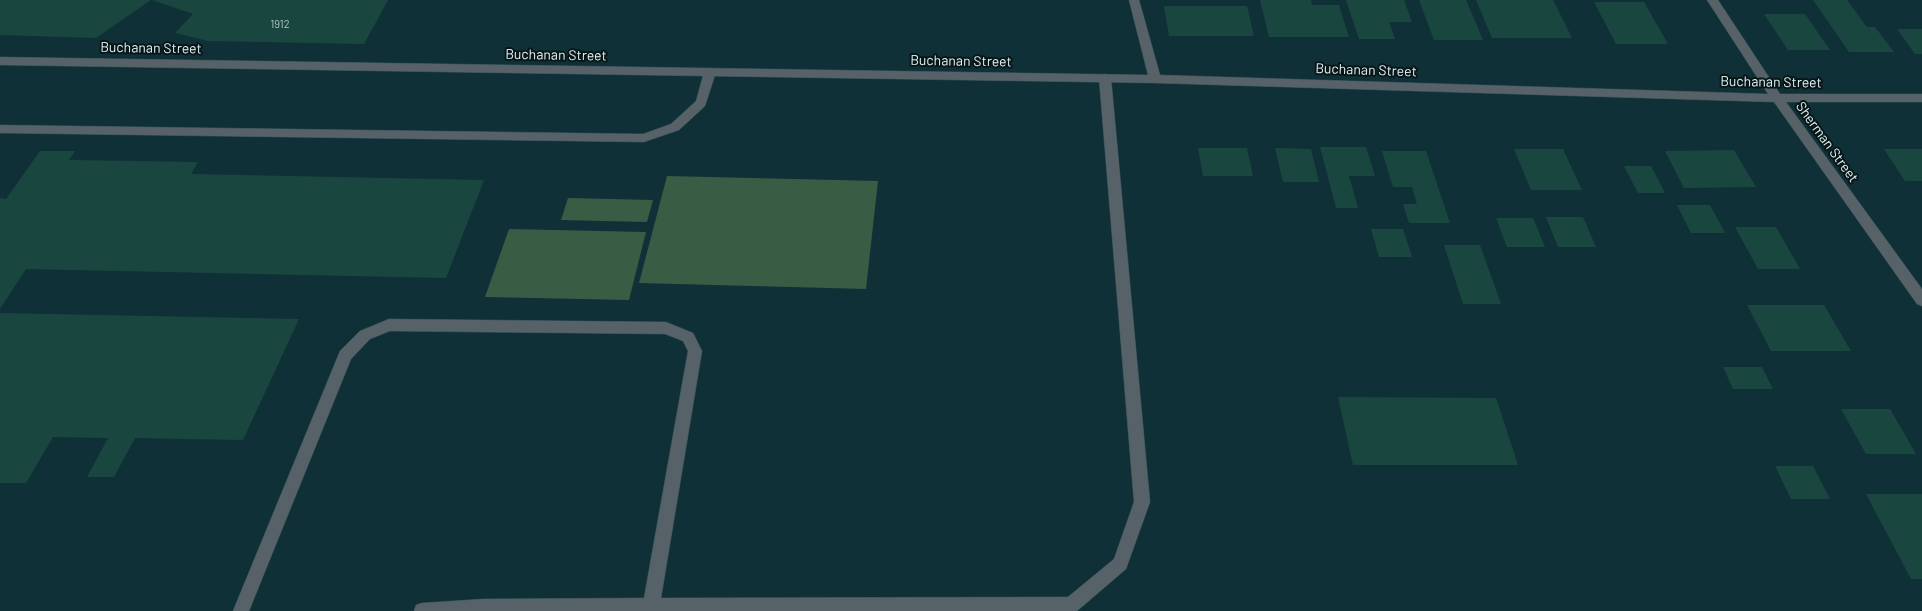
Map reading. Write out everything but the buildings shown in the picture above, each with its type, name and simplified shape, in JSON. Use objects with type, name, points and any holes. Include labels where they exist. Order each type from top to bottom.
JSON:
[{"type":"street","points":[[1134,0],[1155,79]]},
{"type":"street","name":"Sherman Street","points":[[1712,0],[1777,98],[1922,300]]},
{"type":"street","name":"Buchanan Street","points":[[0,61],[1105,78],[1777,98],[1922,98]]},
{"type":"street","points":[[0,129],[644,138],[675,127],[701,103],[710,72]]},
{"type":"street","points":[[422,611],[651,606],[1071,605],[1120,564],[1142,502],[1105,78]]},
{"type":"street","points":[[241,611],[345,355],[365,336],[389,324],[666,328],[688,337],[695,351],[651,606]]},
{"type":"green space","points":[[667,176],[878,181],[866,289],[639,283]]},
{"type":"green space","points":[[568,198],[653,200],[647,222],[561,220]]},
{"type":"green space","points":[[509,229],[646,232],[629,300],[485,297]]}]
